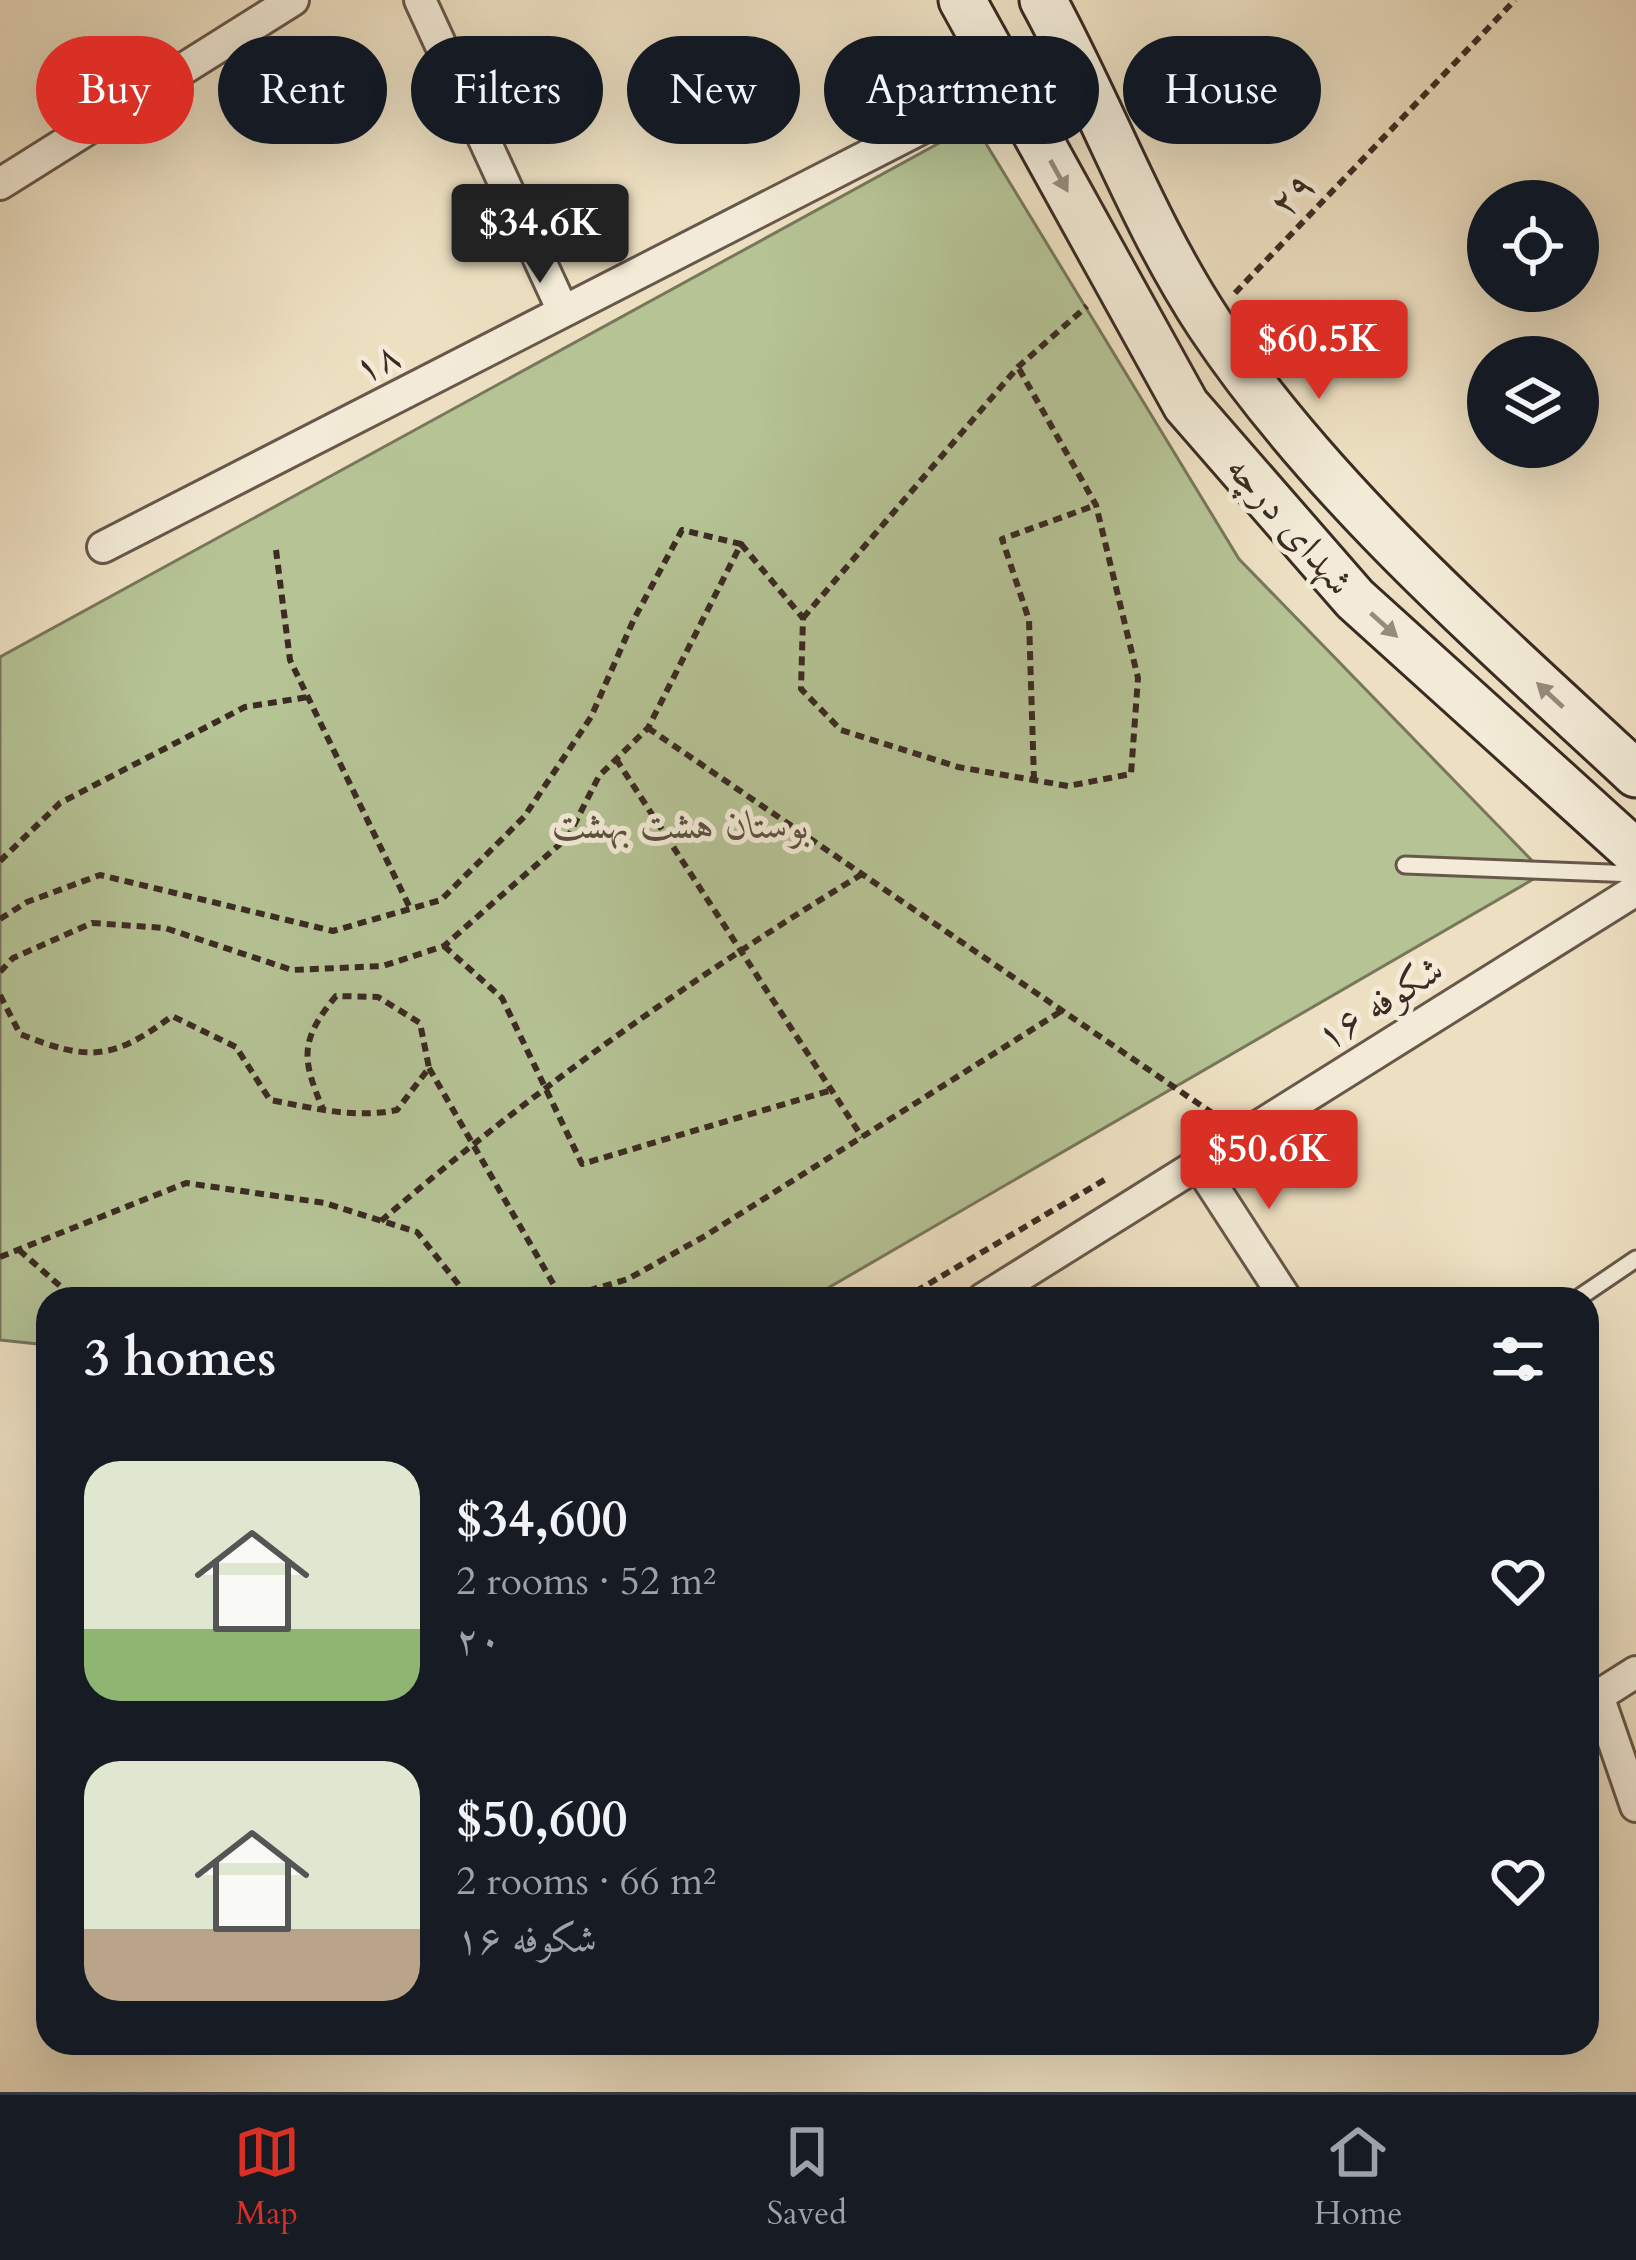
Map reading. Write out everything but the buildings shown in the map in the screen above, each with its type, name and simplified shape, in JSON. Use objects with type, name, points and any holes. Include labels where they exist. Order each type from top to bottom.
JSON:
[{"type":"main road","name":"شهدای درچه","points":[[962,0],[982,36]]},
{"type":"main road","name":"شهدای درچه","points":[[1043,0],[1173,262],[1267,406],[1409,557],[1636,774]]},
{"type":"main road","name":"شهدای درچه","points":[[1041,144],[1186,405],[1355,599],[1636,853]]},
{"type":"street","points":[[0,184],[292,0]]},
{"type":"street","points":[[419,0],[562,311]]},
{"type":"street","name":"۱۸","points":[[103,547],[890,144]]},
{"type":"street","name":"شکوفه ۱۶","points":[[1002,1287],[1636,890]]},
{"type":"street","points":[[1196,1162],[1278,1287]]},
{"type":"street","points":[[1599,1695],[1636,1672]]},
{"type":"street","points":[[1599,1714],[1636,1807]]},
{"type":"lane","points":[[1405,865],[1636,874]]},
{"type":"lane","points":[[1594,1287],[1636,1259]]},
{"type":"path","name":"۲۹","points":[[1208,321],[1515,0]]},
{"type":"path","points":[[1018,367],[1096,505],[1138,678],[1131,774],[1068,786],[958,767],[841,730],[801,689],[802,618],[1018,367],[1116,280]]},
{"type":"path","points":[[1034,780],[1029,620],[1002,539],[1096,505]]},
{"type":"path","points":[[0,919],[27,902],[100,875],[333,931],[441,900],[524,817],[591,717],[634,619],[682,530],[741,544],[802,618]]},
{"type":"path","points":[[0,972],[13,958],[92,923],[165,928],[292,970],[383,966],[444,946],[568,837],[599,776],[648,728],[741,544]]},
{"type":"path","points":[[276,550],[290,659],[410,909]]},
{"type":"path","points":[[0,862],[60,803],[245,707],[308,697]]},
{"type":"path","points":[[648,728],[1215,1116],[1195,1127]]},
{"type":"path","points":[[616,759],[862,1137]]},
{"type":"path","points":[[381,1221],[544,1088],[740,948],[864,873]]},
{"type":"path","points":[[444,946],[502,998],[582,1164],[832,1090]]},
{"type":"path","points":[[0,995],[20,1034],[72,1054],[134,1044],[172,1016],[236,1047],[270,1100],[364,1117],[397,1110],[429,1068]]},
{"type":"path","points":[[323,1109],[305,1068],[311,1025],[336,996],[378,997],[420,1023],[429,1068],[554,1287]]},
{"type":"path","points":[[601,1287],[628,1279],[1063,1010]]},
{"type":"path","points":[[922,1287],[1114,1174]]},
{"type":"path","points":[[0,1257],[186,1183],[325,1203],[416,1232],[460,1287]]},
{"type":"path","points":[[18,1249],[61,1287]]},
{"type":"green space","name":"بوستان هشت بهشت","points":[[937,144],[986,144],[1239,559],[1544,873],[830,1287],[36,1287],[36,1344],[0,1340],[0,657]]}]
